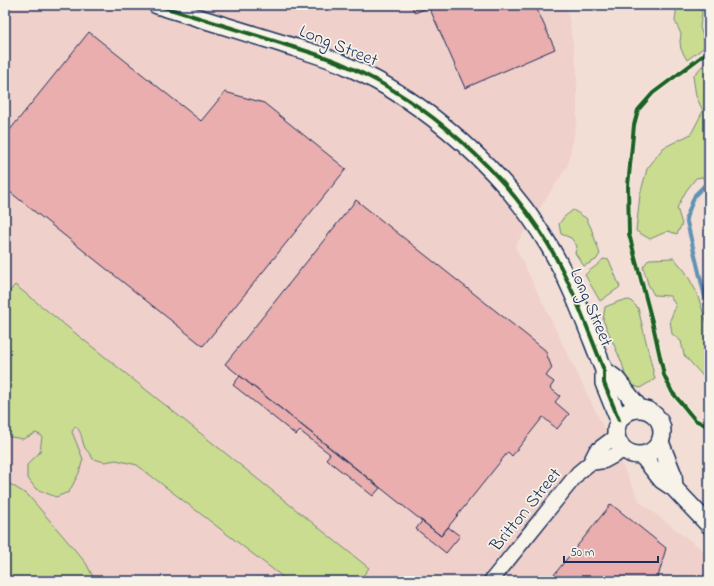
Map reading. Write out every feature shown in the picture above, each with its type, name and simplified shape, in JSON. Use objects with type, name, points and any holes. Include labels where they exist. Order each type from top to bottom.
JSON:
[{"type":"street","name":"Long Street","points":[[157,5],[349,66],[388,87],[462,142],[491,170],[522,206],[548,244],[570,286],[604,370],[604,383],[620,435]]},
{"type":"street","name":"Long Street","points":[[604,370],[616,379],[639,408]]},
{"type":"street","points":[[639,408],[647,409],[654,413],[659,419],[663,434],[656,448],[651,452],[642,455],[630,453],[620,435],[624,414],[639,408]]},
{"type":"street","name":"Britton Street","points":[[491,581],[578,473],[590,463],[604,461],[620,435]]},
{"type":"street","points":[[660,442],[673,475],[674,488]]},
{"type":"street","points":[[642,455],[662,480],[674,488],[709,525]]},
{"type":"shaded area","points":[[5,5],[567,5],[577,71],[577,119],[568,165],[515,246],[640,502],[709,555],[709,581],[5,581]]},
{"type":"green space","points":[[677,5],[698,5],[702,12],[700,27],[706,46],[687,60],[681,49],[681,34],[675,21]]},
{"type":"green space","points":[[707,61],[709,61],[709,193],[703,177],[696,178],[686,191],[677,208],[682,224],[677,234],[668,231],[650,239],[636,231],[640,195],[647,169],[663,148],[691,134],[703,111],[696,96],[693,76]]},
{"type":"green space","points":[[573,210],[586,218],[600,254],[596,260],[584,266],[575,253],[577,246],[571,238],[561,234],[559,224],[564,217]]},
{"type":"green space","points":[[674,258],[685,271],[696,291],[709,329],[709,383],[684,355],[681,341],[672,334],[670,320],[676,306],[670,296],[654,295],[648,284],[643,267],[649,259]]},
{"type":"green space","points":[[603,259],[609,260],[620,287],[600,301],[585,275]]},
{"type":"green space","points":[[15,285],[369,568],[359,581],[288,581],[137,465],[116,460],[105,462],[93,459],[85,448],[81,433],[75,426],[72,432],[83,459],[79,473],[69,492],[56,497],[36,489],[27,477],[27,465],[40,452],[42,436],[36,433],[23,439],[5,436],[5,297]]},
{"type":"green space","points":[[630,300],[638,308],[655,379],[640,388],[632,385],[626,378],[622,363],[603,320],[605,307],[620,301]]},
{"type":"green space","points":[[5,481],[28,495],[86,563],[95,581],[5,581]]},
{"type":"building","points":[[411,5],[535,5],[555,49],[465,88],[429,7],[415,13]]},
{"type":"building","points":[[89,32],[201,121],[225,92],[264,103],[346,169],[203,346],[5,188],[5,136]]},
{"type":"building","points":[[356,200],[545,350],[552,368],[546,376],[554,382],[550,388],[560,396],[555,402],[569,414],[557,429],[543,417],[512,456],[508,452],[441,536],[225,364]]},
{"type":"building","points":[[240,376],[380,488],[373,496],[326,459],[330,454],[300,431],[296,435],[233,385]]},
{"type":"building","points":[[611,504],[666,548],[657,581],[549,581]]},
{"type":"building","points":[[422,521],[441,536],[448,527],[460,536],[446,553],[416,529]]},
{"type":"waterway","points":[[709,181],[695,195],[686,218],[709,314]]},
{"type":"cycle path","points":[[157,5],[314,53],[341,63],[378,81],[407,99],[461,141],[510,191],[530,217],[557,259],[579,306],[604,370],[604,383],[619,420]]},
{"type":"cycle path","points":[[709,51],[653,93],[638,110],[634,125],[628,186],[629,234],[653,325],[664,375],[672,392],[695,420],[709,427]]}]
